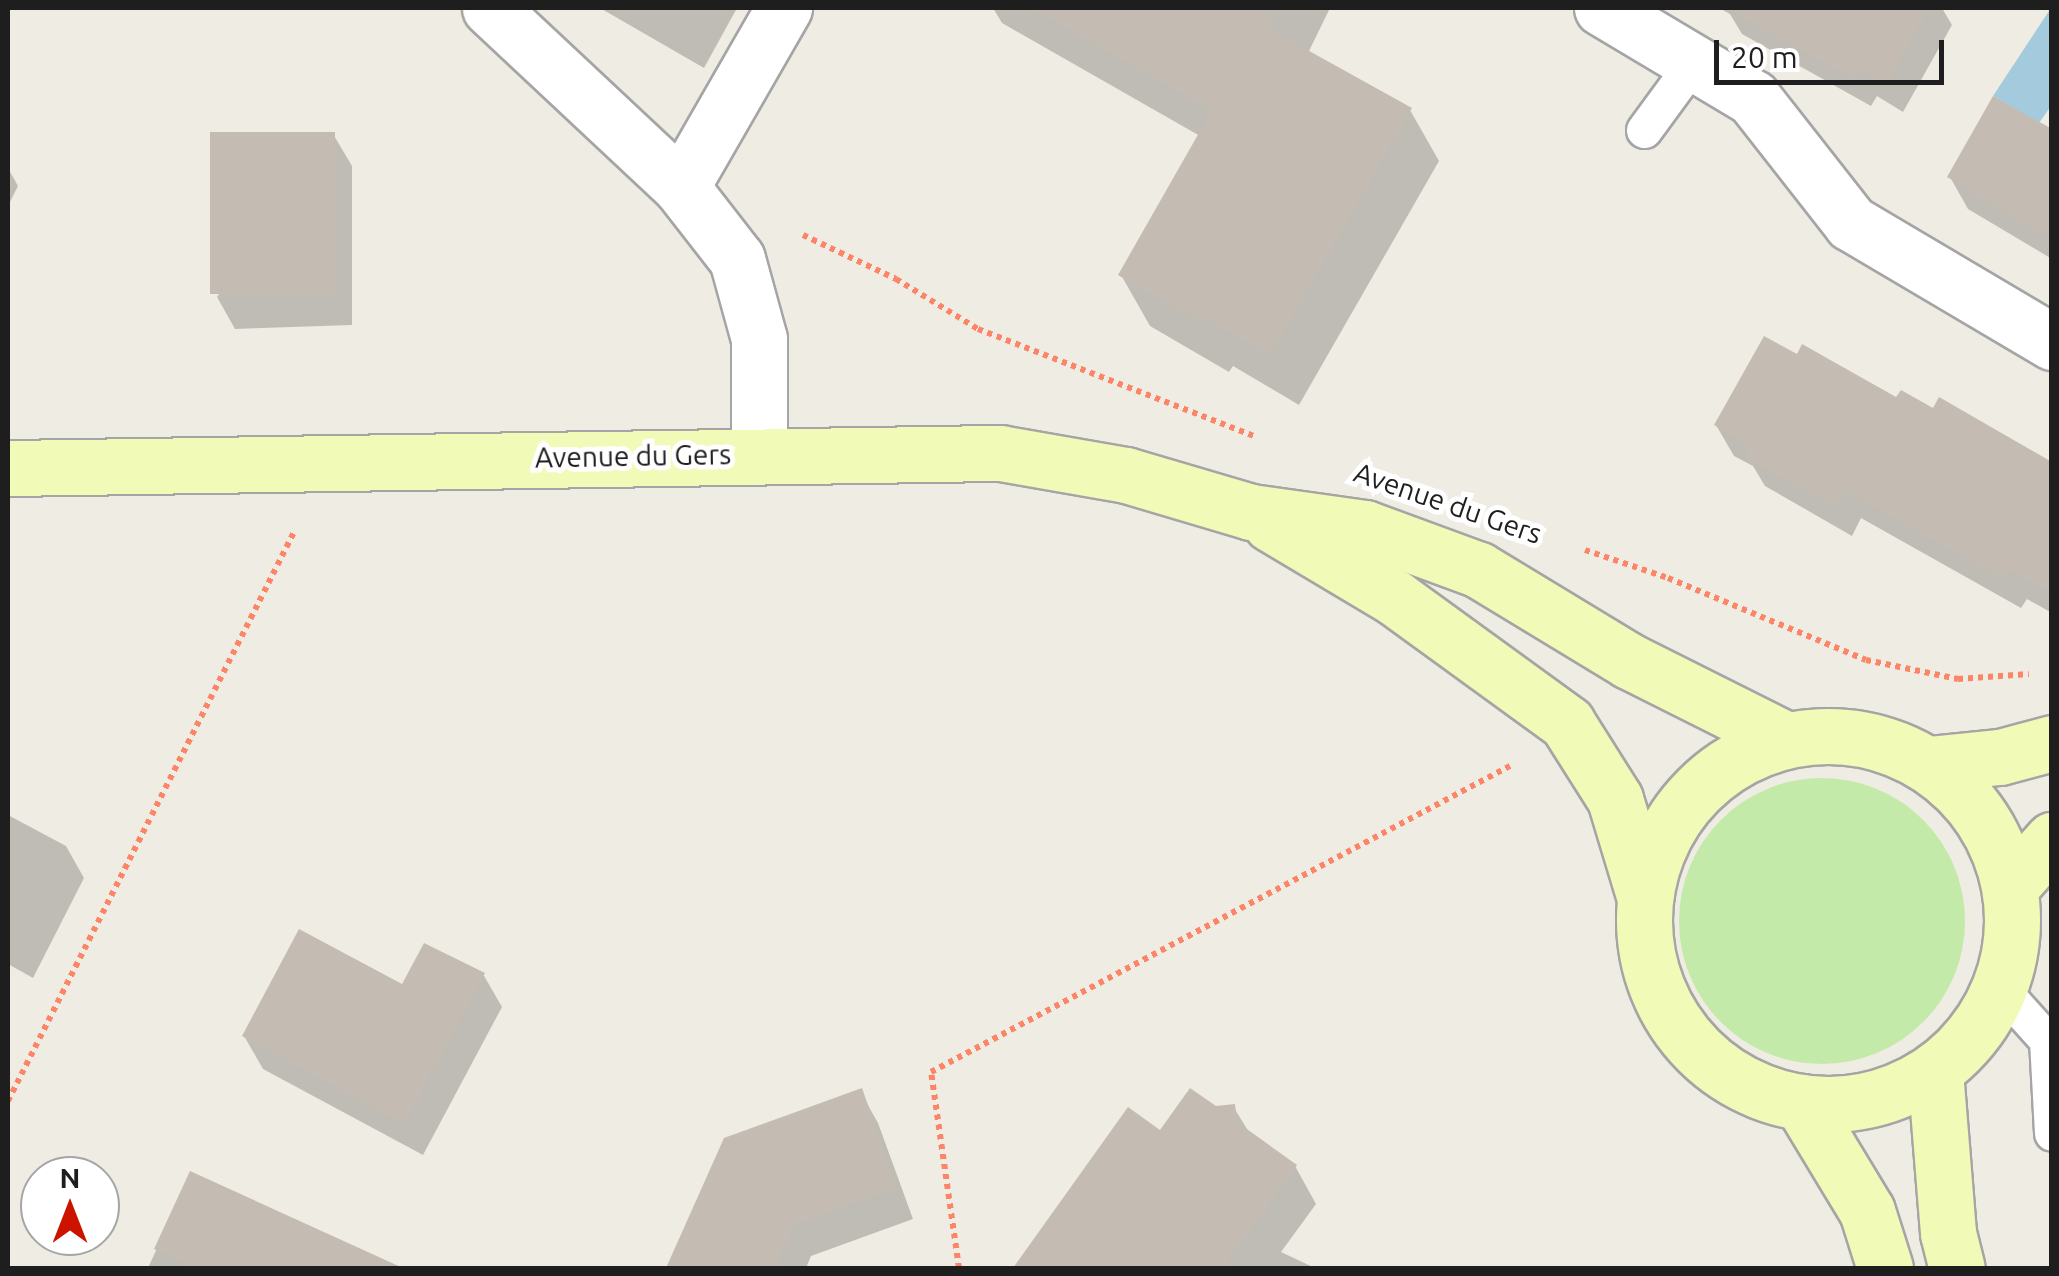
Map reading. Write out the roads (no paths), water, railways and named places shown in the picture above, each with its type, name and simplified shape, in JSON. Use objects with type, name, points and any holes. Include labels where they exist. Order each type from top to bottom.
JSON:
[{"type":"main road","name":"Avenue du Gers","points":[[8,468],[1000,453],[1126,475],[1252,512],[1365,528],[1479,570],[1629,661],[1787,740]]},
{"type":"main road","name":"Avenue du Gers","points":[[1252,512],[1395,598],[1567,723],[1615,800],[1644,895]]},
{"type":"main road","points":[[1836,734],[1884,744],[1928,764],[1966,797],[1995,838],[2011,886],[2013,938],[2000,989],[1974,1035],[1935,1070],[1893,1094],[1848,1104],[1802,1102],[1755,1090],[1714,1066],[1680,1031],[1656,989],[1644,943],[1644,895],[1660,842],[1691,796],[1735,760],[1787,740],[1836,734]]},
{"type":"main road","points":[[1928,764],[2000,758],[2052,743]]},
{"type":"main road","points":[[2011,886],[2052,840]]},
{"type":"main road","points":[[1935,1070],[1948,1234],[1957,1268]]},
{"type":"main road","points":[[1802,1102],[1867,1210],[1885,1268]]},
{"type":"street","points":[[490,8],[681,188],[738,259],[759,339],[759,455]]},
{"type":"street","points":[[681,188],[784,8]]},
{"type":"street","points":[[1602,8],[1753,98],[1850,223],[2052,342]]},
{"type":"lane","points":[[1644,130],[1693,63]]},
{"type":"lane","points":[[2000,989],[2047,1040],[2052,1133]]},
{"type":"water","points":[[2051,8],[2051,106],[2039,123],[1993,96]]}]
